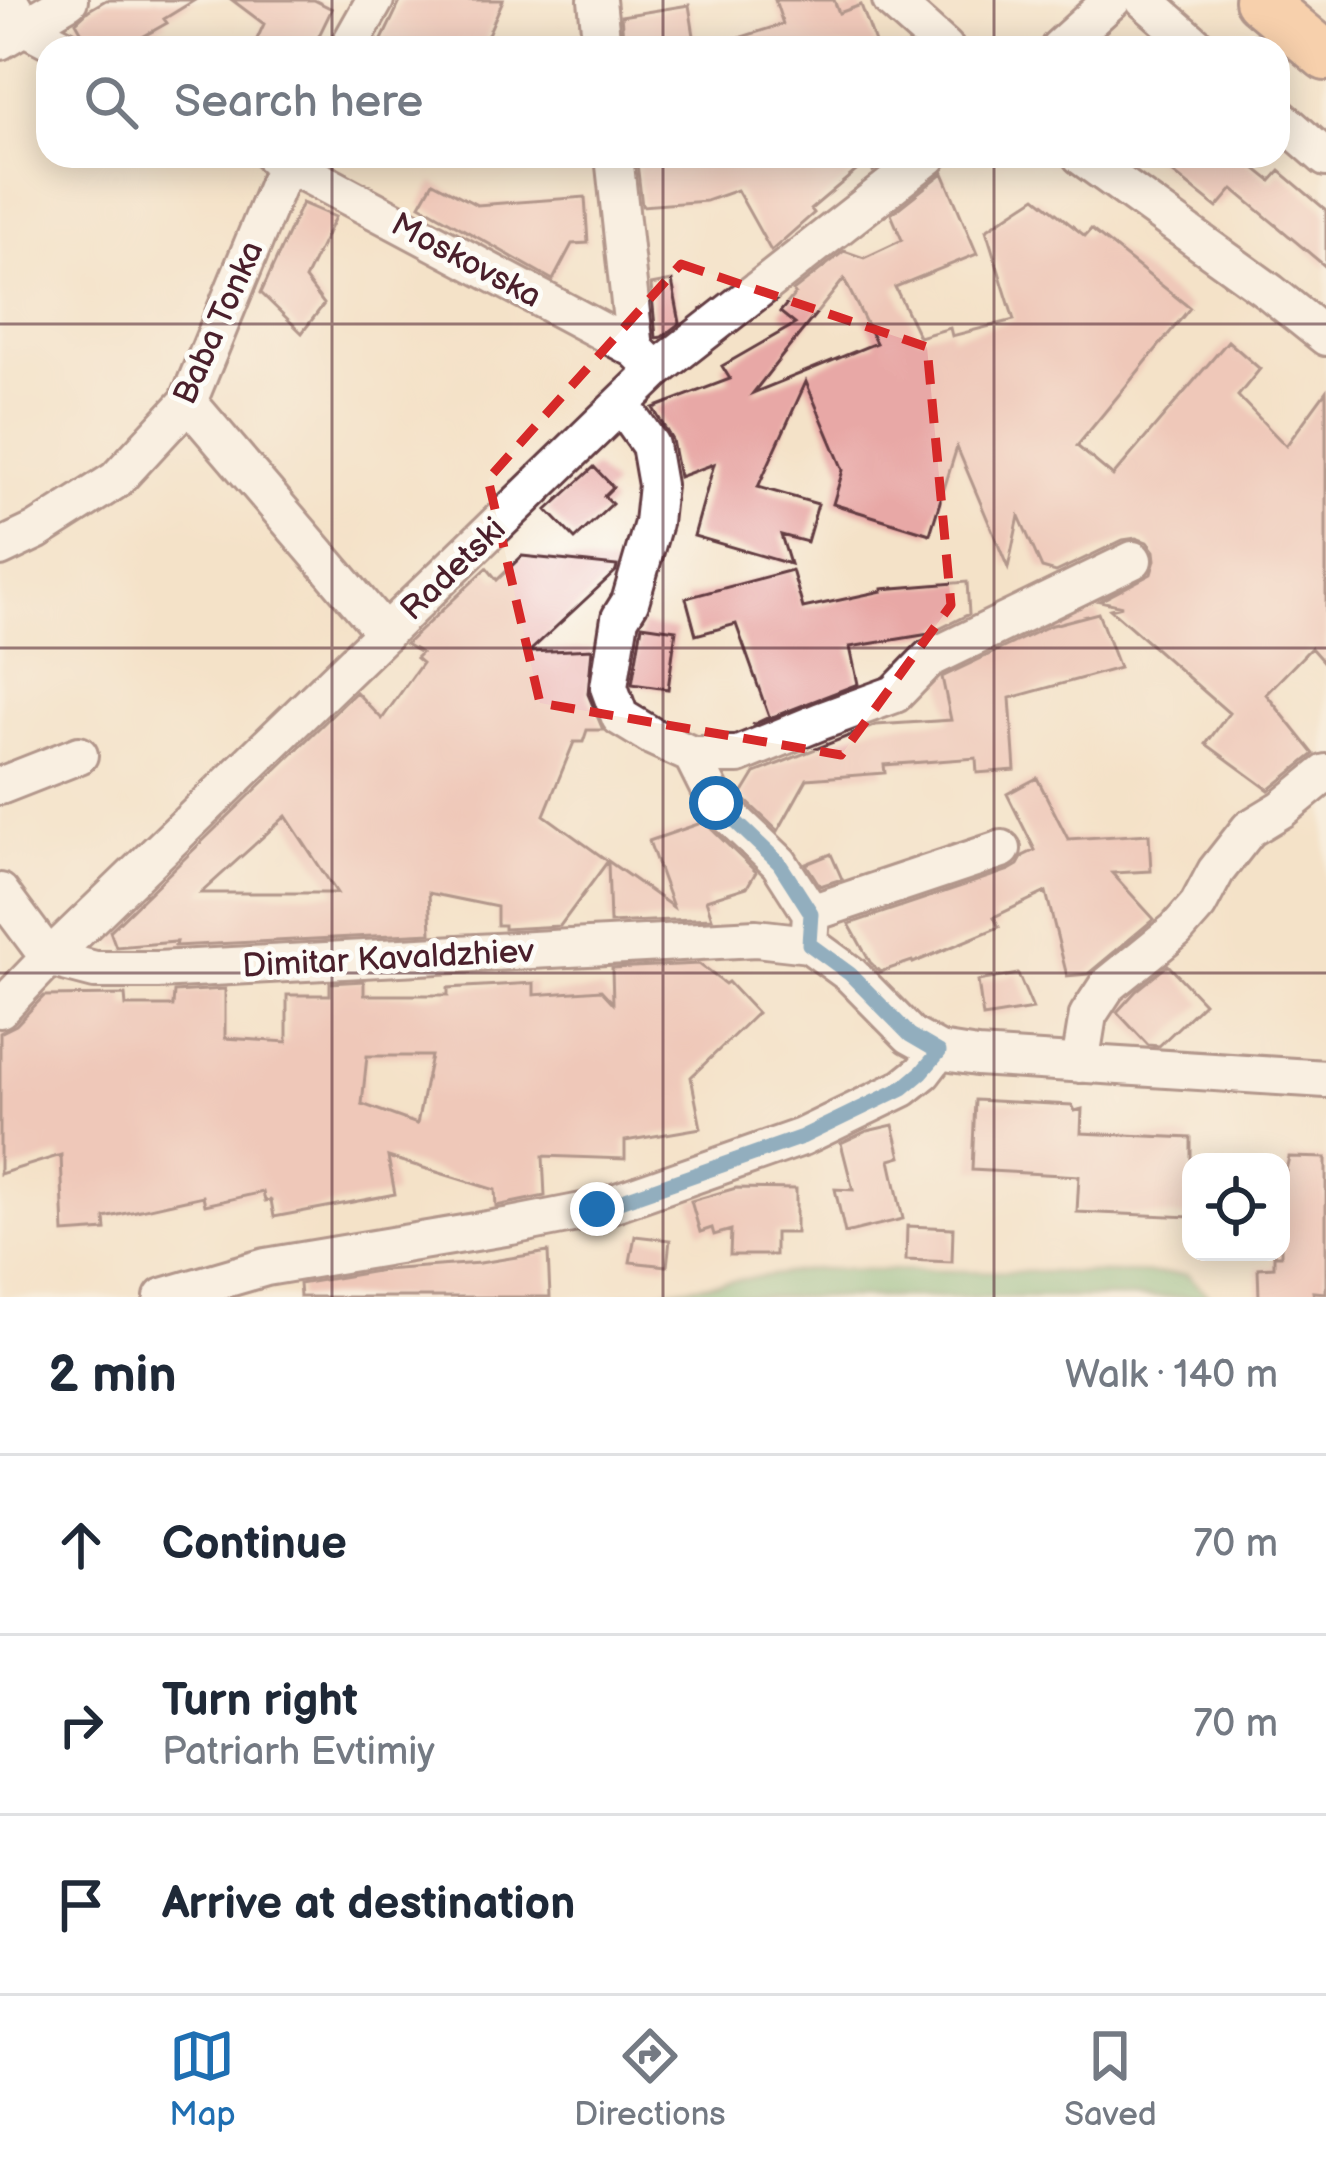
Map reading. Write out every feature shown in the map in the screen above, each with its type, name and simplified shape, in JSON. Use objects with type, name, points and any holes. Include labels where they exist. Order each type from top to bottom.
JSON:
[{"type":"main road","points":[[1258,0],[1326,56]]},
{"type":"street","points":[[11,23],[68,0]]},
{"type":"street","points":[[355,36],[375,0]]},
{"type":"street","points":[[596,0],[600,36]]},
{"type":"street","points":[[891,0],[932,36]]},
{"type":"street","points":[[1072,36],[1112,0]]},
{"type":"street","points":[[1144,0],[1185,36]]},
{"type":"street","points":[[11,23],[39,36]]},
{"type":"street","points":[[1290,126],[1326,158]]},
{"type":"street","name":"Baba Tonka","points":[[0,548],[116,480],[188,401],[278,168]]},
{"type":"street","name":"Moskovska","points":[[300,168],[646,360]]},
{"type":"street","points":[[616,168],[646,360]]},
{"type":"street","name":"Radetski","points":[[0,1009],[621,404],[646,360],[912,168]]},
{"type":"street","points":[[1099,168],[1326,337]]},
{"type":"street","points":[[188,401],[385,633]]},
{"type":"street","points":[[621,404],[650,445],[657,485],[636,582],[620,618],[609,687],[620,716],[692,755],[738,755],[895,694],[929,659],[1133,560]]},
{"type":"street","points":[[0,786],[80,755]]},
{"type":"street","points":[[692,755],[716,803],[779,863],[810,929],[910,1035],[939,1052],[1326,1079]]},
{"type":"street","points":[[1079,1064],[1088,1015],[1106,986],[1176,930],[1250,829],[1326,773]]},
{"type":"street","points":[[810,929],[1002,849]]},
{"type":"street","points":[[0,892],[50,958]]},
{"type":"street","name":"Dimitar Kavaldzhiev","points":[[50,958],[95,970],[158,970],[756,938],[810,929]]},
{"type":"street","points":[[163,1297],[266,1267],[597,1209],[802,1137],[903,1088],[939,1052]]},
{"type":"highlighted area","points":[[681,264],[927,347],[951,605],[841,755],[540,703],[488,479]]},
{"type":"green space","points":[[813,1269],[1187,1274],[1210,1297],[620,1297]]},
{"type":"building","points":[[106,0],[195,0],[144,36],[84,36],[76,22]]},
{"type":"building","points":[[232,0],[314,0],[332,9],[319,36],[258,36],[264,24]]},
{"type":"building","points":[[401,0],[503,0],[487,36],[384,36]]},
{"type":"building","points":[[775,0],[834,0],[839,13],[861,5],[873,36],[745,36],[783,24]]},
{"type":"building","points":[[689,5],[694,36],[623,36],[621,16]]},
{"type":"building","points":[[638,168],[860,168],[771,251],[737,190],[706,201],[642,206]]},
{"type":"building","points":[[1167,168],[1255,168],[1271,181],[1280,171],[1326,210],[1326,267],[1233,189],[1217,208]]},
{"type":"building","points":[[943,173],[977,254],[895,287],[919,337],[950,328],[952,336],[1014,320],[986,230],[1036,197],[1085,236],[1091,229],[1190,308],[1077,446],[1113,476],[1228,341],[1260,369],[1238,396],[1286,446],[1326,391],[1326,665],[1311,648],[1266,694],[1314,754],[1269,790],[1206,744],[1229,713],[1110,609],[1122,606],[1100,601],[1151,574],[1154,551],[1147,542],[1123,540],[1056,572],[1042,568],[1019,516],[1008,568],[957,447],[930,534],[833,504],[843,470],[806,382],[758,487],[818,504],[807,542],[781,535],[790,564],[694,536],[714,464],[679,477],[672,440],[653,408],[730,379],[722,366],[795,324],[780,312],[793,291],[844,251],[864,258],[902,240],[891,214]],"holes":[[[844,279],[876,343],[753,393]]]},
{"type":"building","points":[[433,182],[477,205],[585,197],[588,243],[572,244],[553,280],[420,205]]},
{"type":"building","points":[[302,203],[335,217],[305,279],[324,304],[302,333],[261,293]]},
{"type":"building","points":[[672,281],[680,323],[656,338],[651,285]]},
{"type":"building","points":[[594,467],[613,487],[604,496],[612,504],[575,539],[547,510]]},
{"type":"building","points":[[522,556],[617,566],[529,652],[592,649],[588,694],[603,730],[587,730],[583,742],[574,742],[544,815],[608,861],[560,926],[504,929],[497,925],[497,907],[429,893],[431,933],[116,947],[110,931],[356,692],[382,719],[422,663],[416,658],[421,653],[406,644],[487,568],[497,580]],"holes":[[[286,816],[337,893],[201,893]]]},
{"type":"building","points":[[792,570],[803,608],[882,589],[967,582],[969,614],[929,634],[850,647],[858,684],[752,725],[769,717],[736,624],[696,635],[686,598]]},
{"type":"building","points":[[1098,613],[1119,668],[1010,698],[1015,770],[977,773],[976,758],[884,765],[885,773],[807,779],[778,831],[741,796],[755,773],[876,725],[951,720],[942,677],[1049,626]]},
{"type":"building","points":[[642,625],[676,630],[668,689],[632,684]]},
{"type":"building","points":[[1037,778],[1068,839],[1149,834],[1151,871],[1112,873],[1154,919],[1088,974],[1067,976],[1046,892],[994,917],[999,927],[880,972],[849,924],[1018,865],[1035,850],[1007,794]]},
{"type":"building","points":[[704,822],[756,872],[747,887],[706,900],[712,918],[610,923],[608,861],[673,907],[649,841]]},
{"type":"building","points":[[831,854],[842,879],[820,886],[806,864]]},
{"type":"building","points":[[699,964],[728,982],[757,1013],[691,1077],[701,1128],[625,1141],[625,1159],[543,1156],[545,1196],[496,1206],[495,1190],[388,1157],[395,1194],[274,1217],[271,1200],[265,1201],[263,1192],[205,1205],[203,1196],[105,1218],[106,1230],[64,1233],[61,1155],[0,1174],[0,1033],[16,1025],[44,996],[125,995],[126,1006],[173,1006],[174,992],[225,989],[225,1038],[287,1042],[287,995],[330,995],[330,983],[364,981],[364,995],[448,995],[448,988],[534,983],[534,995],[601,990],[613,1003],[612,968]],"holes":[[[367,1056],[431,1056],[417,1124],[362,1104]]]},
{"type":"building","points":[[1168,965],[1204,1003],[1159,1046],[1148,1045],[1117,1012]]},
{"type":"building","points":[[1018,974],[1033,1009],[983,1017],[978,981]]},
{"type":"building","points":[[975,1100],[1072,1105],[1075,1111],[1082,1109],[1081,1133],[1191,1138],[1191,1153],[1182,1153],[1182,1217],[1077,1212],[1079,1176],[972,1170]]},
{"type":"building","points":[[893,1125],[901,1157],[890,1160],[903,1219],[845,1233],[835,1189],[853,1190],[841,1143]]},
{"type":"building","points":[[1290,1157],[1326,1158],[1326,1293],[1259,1297],[1258,1268],[1274,1267],[1274,1261],[1290,1261]]},
{"type":"building","points":[[736,1188],[796,1189],[796,1233],[775,1233],[775,1255],[730,1255],[731,1230],[714,1235],[712,1228],[700,1232],[691,1201]]},
{"type":"building","points":[[907,1226],[953,1228],[952,1262],[906,1260]]},
{"type":"building","points":[[635,1236],[670,1240],[667,1266],[630,1262]]},
{"type":"building","points":[[548,1252],[550,1297],[300,1297],[299,1284]]},
{"type":"route","points":[[597,1209],[802,1137],[903,1088],[939,1052],[910,1035],[850,974],[809,944],[811,913],[779,863],[716,803]]}]
